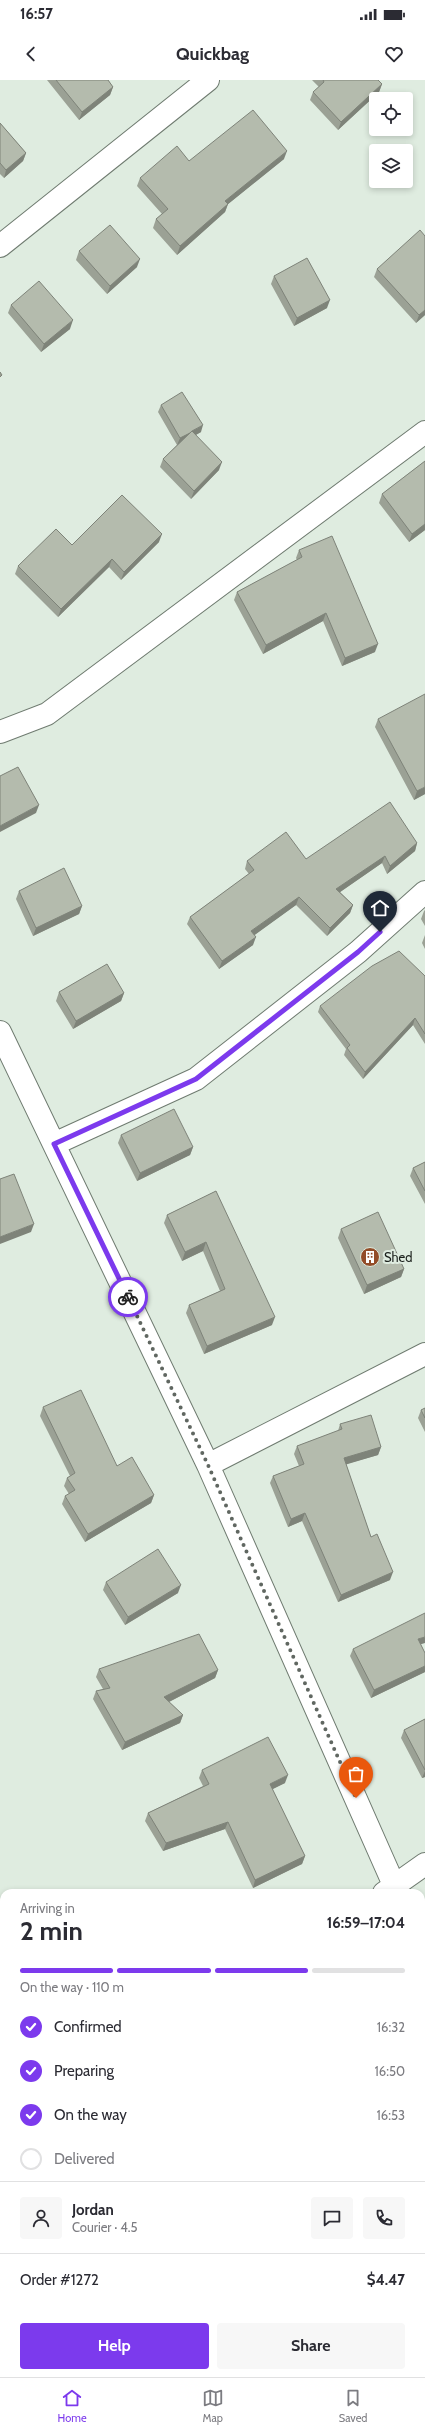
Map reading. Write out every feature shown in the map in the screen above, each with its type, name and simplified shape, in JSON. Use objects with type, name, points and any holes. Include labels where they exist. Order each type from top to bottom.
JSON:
[{"type":"street","points":[[0,246],[208,80]]},
{"type":"street","points":[[0,732],[47,714],[425,432]]},
{"type":"street","points":[[54,1144],[196,1079],[358,952],[425,892]]},
{"type":"street","points":[[0,1032],[208,1465],[389,1889],[425,1864]]},
{"type":"street","points":[[208,1465],[425,1354]]},
{"type":"building","points":[[56,80],[108,80],[113,87],[82,112]]},
{"type":"building","points":[[323,80],[378,80],[382,84],[373,92],[369,92],[369,96],[341,122],[313,92],[324,82]]},
{"type":"building","points":[[253,110],[287,151],[225,201],[228,204],[180,246],[156,219],[168,209],[140,178],[177,146],[189,161]]},
{"type":"building","points":[[0,123],[26,153],[6,170],[0,163]]},
{"type":"building","points":[[110,225],[140,259],[110,286],[79,251]]},
{"type":"building","points":[[420,230],[425,236],[425,310],[419,315],[377,269]]},
{"type":"building","points":[[307,258],[330,300],[297,318],[274,276]]},
{"type":"building","points":[[39,281],[73,320],[44,344],[11,305]]},
{"type":"building","points":[[182,392],[203,425],[180,438],[161,405]]},
{"type":"building","points":[[192,431],[222,462],[194,491],[163,459]]},
{"type":"building","points":[[425,461],[425,524],[412,534],[382,494]]},
{"type":"building","points":[[122,495],[162,534],[124,572],[112,559],[61,609],[18,566],[56,529],[72,545]]},
{"type":"building","points":[[332,536],[378,644],[345,658],[326,613],[266,645],[237,592],[302,557],[299,550]]},
{"type":"building","points":[[425,694],[425,787],[417,791],[378,719]]},
{"type":"building","points":[[18,767],[39,805],[0,826],[0,776]]},
{"type":"building","points":[[390,802],[417,843],[390,866],[385,856],[336,889],[353,905],[330,928],[299,897],[251,931],[256,937],[222,961],[190,917],[254,870],[247,861],[286,832],[306,859]]},
{"type":"building","points":[[64,868],[82,906],[36,928],[19,891]]},
{"type":"building","points":[[399,951],[425,976],[425,1034],[415,1018],[365,1072],[347,1048],[350,1045],[320,1006],[372,966]]},
{"type":"building","points":[[107,964],[124,993],[76,1021],[59,992]]},
{"type":"building","points":[[174,1109],[193,1147],[140,1173],[121,1135]]},
{"type":"building","points":[[425,1162],[425,1191],[413,1168]]},
{"type":"building","points":[[14,1174],[34,1224],[0,1237],[0,1179]]},
{"type":"building","points":[[216,1191],[275,1317],[207,1346],[189,1305],[225,1289],[206,1242],[185,1252],[167,1215]]},
{"type":"building","name":"Shed","points":[[378,1212],[404,1269],[367,1285],[341,1229]]},
{"type":"building","points":[[81,1390],[117,1466],[132,1457],[154,1495],[88,1534],[65,1496],[75,1490],[67,1478],[75,1473],[43,1407]]},
{"type":"building","points":[[425,1408],[425,1418],[421,1410]]},
{"type":"building","points":[[371,1415],[381,1447],[344,1458],[371,1537],[377,1534],[393,1572],[341,1595],[305,1513],[291,1519],[273,1476],[304,1464],[297,1446],[342,1429],[340,1424]]},
{"type":"building","points":[[158,1549],[181,1585],[128,1617],[106,1582]]},
{"type":"building","points":[[425,1613],[425,1637],[418,1639],[425,1653],[425,1666],[374,1690],[353,1649]]},
{"type":"building","points":[[199,1634],[218,1670],[164,1697],[183,1715],[125,1742],[96,1691],[110,1688],[99,1669]]},
{"type":"building","points":[[425,1719],[425,1770],[404,1730]]},
{"type":"building","points":[[268,1737],[288,1775],[270,1784],[305,1856],[255,1880],[228,1822],[166,1843],[148,1813],[209,1784],[202,1770]]},
{"type":"way so far","points":[[128,1297],[208,1465],[356,1798]]},
{"type":"place","name":"Shed","points":[[370,1257]]},
{"type":"route","points":[[128,1297],[54,1144],[196,1079],[358,952],[380,932]]}]
